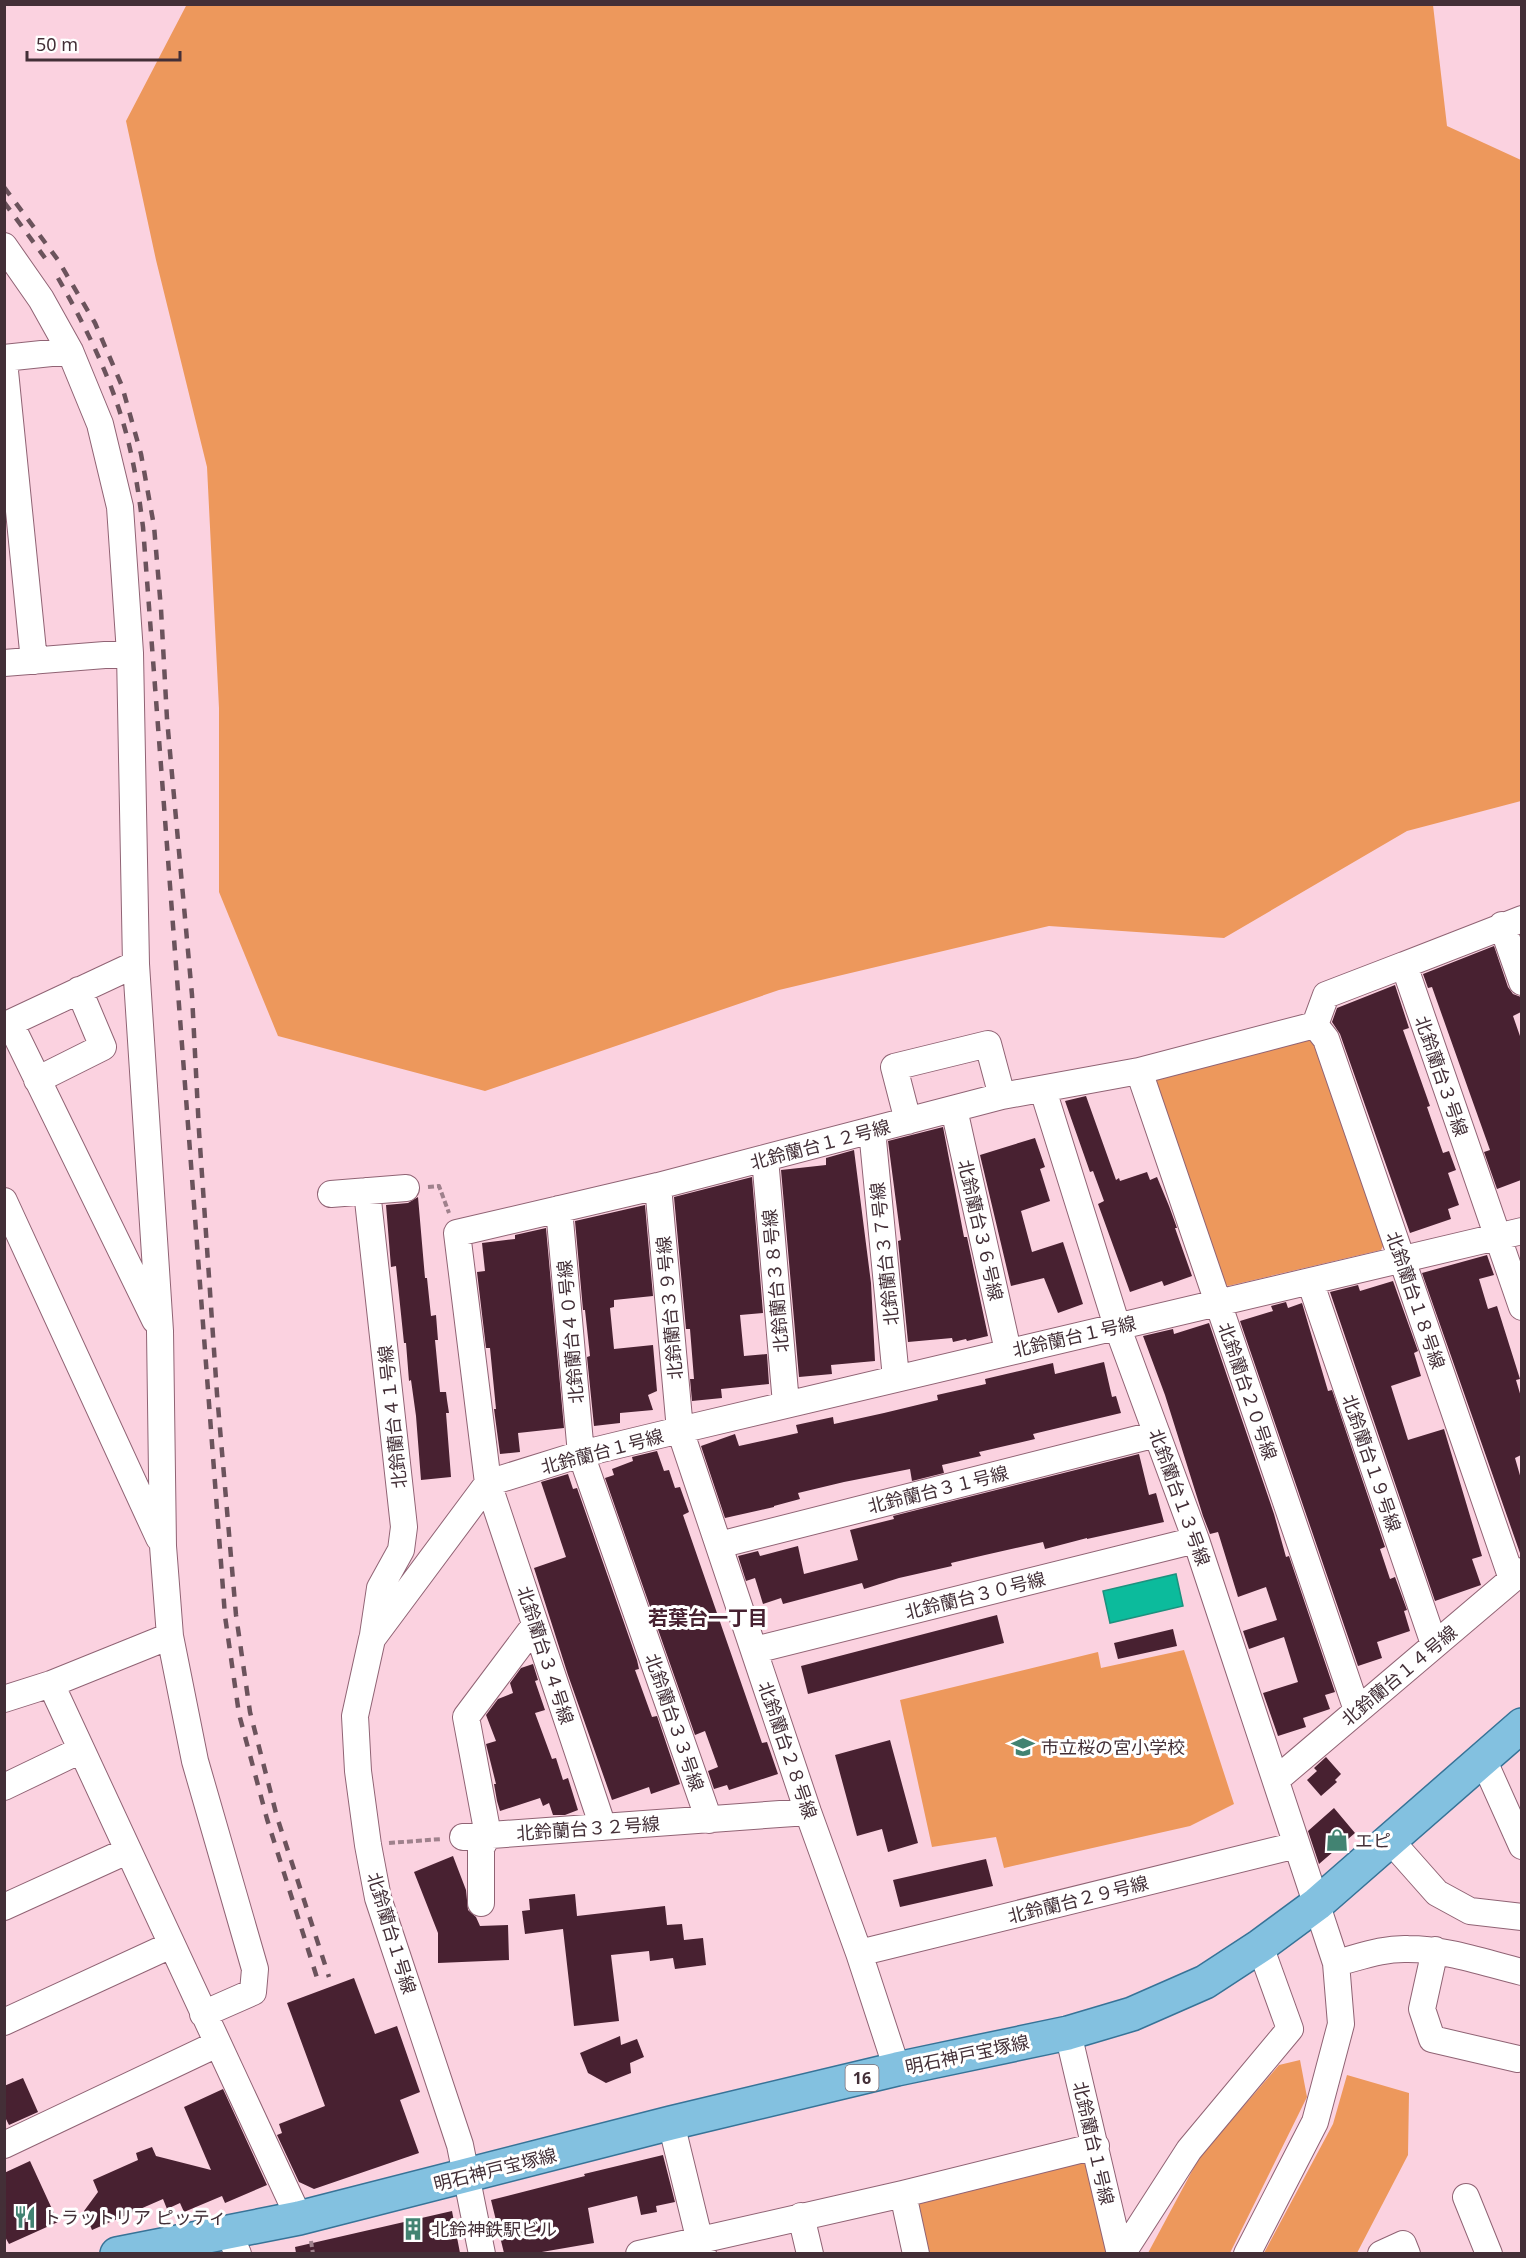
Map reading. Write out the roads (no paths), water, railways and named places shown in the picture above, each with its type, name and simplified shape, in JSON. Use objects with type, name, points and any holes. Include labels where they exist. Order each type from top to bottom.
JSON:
[{"type":"main road","name":"明石神戸宝塚線","points":[[117,2253],[233,2242],[299,2218],[467,2177],[671,2123],[1068,2032],[1132,2014],[1205,1982],[1260,1946],[1317,1904],[1521,1725]]},
{"type":"street","points":[[4,246],[41,299],[70,351],[100,424],[120,507],[130,653],[136,964],[160,1331],[163,1546],[170,1636],[195,1761],[255,1969],[253,1992],[203,2014]]},
{"type":"street","points":[[34,661],[4,359],[70,351]]},
{"type":"street","points":[[4,663],[130,653]]},
{"type":"street","points":[[1315,1024],[1326,995],[1512,922],[1521,982]]},
{"type":"street","points":[[136,964],[10,1023],[160,1331]]},
{"type":"street","name":"北鈴蘭台３号線","points":[[1404,965],[1509,1234],[1521,1306]]},
{"type":"street","points":[[37,1080],[103,1047],[79,990]]},
{"type":"street","name":"北鈴蘭台１２号線","points":[[488,1483],[457,1233],[658,1186],[1002,1096],[1139,1071],[1315,1024]]},
{"type":"street","name":"北鈴蘭台１８号線","points":[[1315,1024],[1326,1039],[1402,1261],[1517,1575]]},
{"type":"street","points":[[908,1121],[894,1067],[988,1044],[1002,1096]]},
{"type":"street","name":"北鈴蘭台２０号線","points":[[1139,1071],[1357,1710]]},
{"type":"street","name":"北鈴蘭台１３号線","points":[[1042,1090],[1117,1326],[1196,1540],[1336,1964],[1341,2024],[1316,2122],[1247,2253]]},
{"type":"street","name":"北鈴蘭台３６号線","points":[[954,1109],[1008,1351]]},
{"type":"street","name":"北鈴蘭台３７号線","points":[[872,1130],[896,1378]]},
{"type":"street","name":"北鈴蘭台３８号線","points":[[765,1158],[786,1404]]},
{"type":"street","name":"北鈴蘭台３９号線","points":[[658,1186],[680,1430]]},
{"type":"street","points":[[331,1194],[406,1188]]},
{"type":"street","name":"北鈴蘭台４１号線","points":[[367,1191],[404,1527],[401,1550],[380,1588],[372,1639]]},
{"type":"street","name":"北鈴蘭台４０号線","points":[[559,1209],[581,1454]]},
{"type":"street","points":[[8,1217],[163,1546]]},
{"type":"street","name":"北鈴蘭台１号線","points":[[482,2253],[460,2145],[378,1898],[358,1771],[355,1716],[372,1639],[488,1483],[581,1454],[786,1404],[1509,1234]]},
{"type":"street","name":"北鈴蘭台１９号線","points":[[1310,1281],[1434,1644]]},
{"type":"street","name":"北鈴蘭台２８号線","points":[[680,1430],[808,1812],[860,1953],[897,2070]]},
{"type":"street","name":"北鈴蘭台３１号線","points":[[719,1545],[1157,1434]]},
{"type":"street","name":"北鈴蘭台３３号線","points":[[581,1454],[709,1820]]},
{"type":"street","name":"北鈴蘭台３４号線","points":[[488,1483],[603,1827]]},
{"type":"street","name":"北鈴蘭台３０号線","points":[[755,1650],[1196,1540]]},
{"type":"street","name":"北鈴蘭台１４号線","points":[[1276,1779],[1517,1575]]},
{"type":"street","points":[[481,1903],[481,1848],[488,1835],[466,1717],[535,1625]]},
{"type":"street","points":[[4,1699],[51,1684],[170,1636]]},
{"type":"street","points":[[51,1684],[299,2218]]},
{"type":"street","points":[[4,1787],[81,1750]]},
{"type":"street","points":[[1483,1759],[1521,1846]]},
{"type":"street","name":"北鈴蘭台３２号線","points":[[463,1837],[808,1812]]},
{"type":"street","points":[[1390,1840],[1437,1893],[1470,1911],[1521,1917]]},
{"type":"street","name":"北鈴蘭台２９号線","points":[[860,1953],[1298,1845]]},
{"type":"street","points":[[4,1907],[127,1851]]},
{"type":"street","points":[[4,2022],[171,1945]]},
{"type":"street","points":[[1121,2253],[1189,2150],[1290,2029],[1260,1946]]},
{"type":"street","points":[[1336,1964],[1374,1952],[1407,1948],[1436,1950],[1521,1972]]},
{"type":"street","points":[[1436,1950],[1422,2009],[1432,2038],[1518,2059]]},
{"type":"street","name":"北鈴蘭台１号線","points":[[1068,2032],[1121,2253]]},
{"type":"street","points":[[4,2145],[217,2044]]},
{"type":"street","points":[[671,2123],[701,2246]]},
{"type":"street","points":[[639,2253],[701,2246],[801,2216],[1096,2146]]},
{"type":"street","points":[[903,2193],[916,2253]]},
{"type":"street","points":[[1466,2197],[1489,2253]]},
{"type":"street","points":[[801,2216],[810,2253]]},
{"type":"street","points":[[1381,2253],[1403,2244],[1407,2253]]},
{"type":"railway","points":[[4,187],[58,260],[95,323],[122,386],[141,454],[154,526],[161,609],[167,719],[192,995],[217,1394],[236,1615],[250,1712],[277,1817],[329,1977]]},
{"type":"railway","points":[[4,202],[45,258]]},
{"type":"railway","points":[[58,278],[92,343],[111,388],[126,434],[138,492],[143,527],[225,1616],[239,1714],[267,1819],[318,1981]]},
{"type":"place","name":"市立桜の宮小学校","points":[[1023,1747]]},
{"type":"place","name":"エピ","points":[[1337,1840]]},
{"type":"place","name":"トラットリア ピッティ","points":[[25,2217]]},
{"type":"place","name":"北鈴神鉄駅ビル","points":[[413,2229]]},
{"type":"district","name":"若葉台一丁目","points":[[708,1617]]}]
